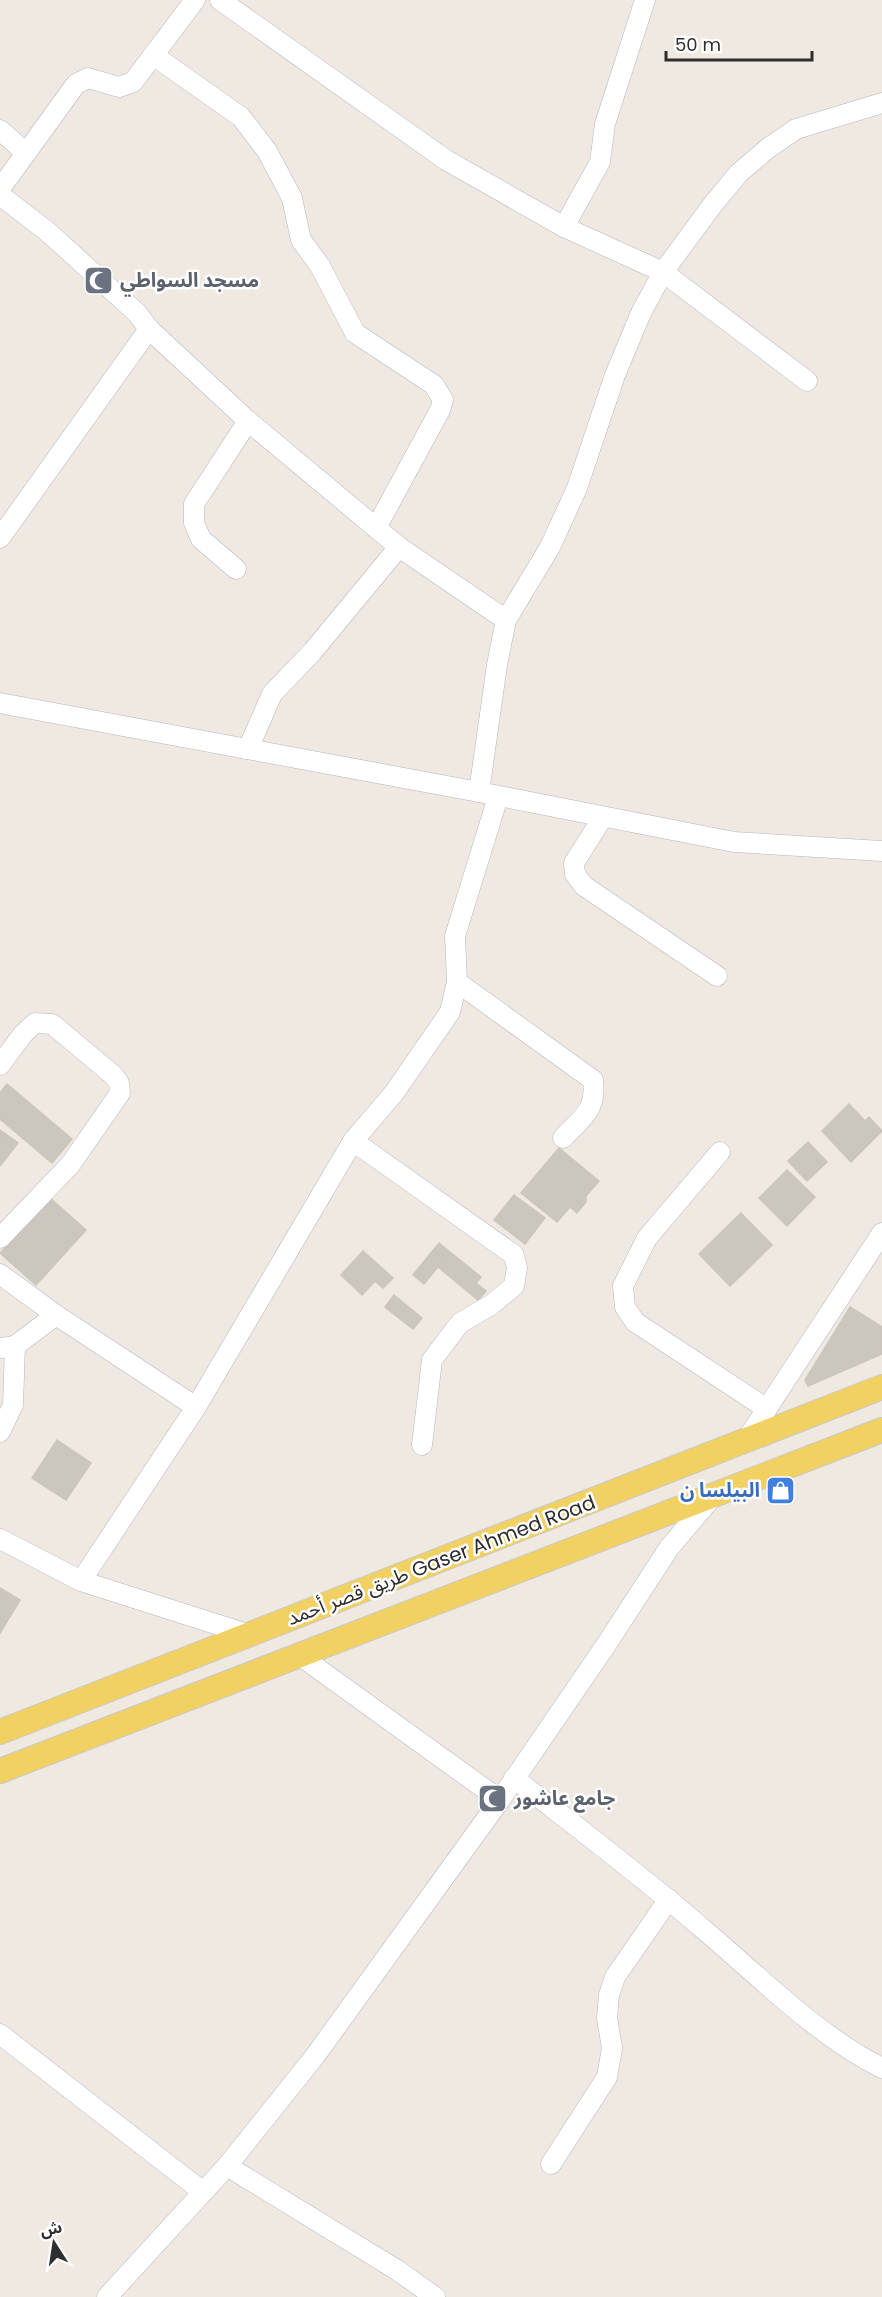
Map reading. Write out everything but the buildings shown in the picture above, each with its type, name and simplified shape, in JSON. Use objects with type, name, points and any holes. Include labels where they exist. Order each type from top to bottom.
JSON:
[{"type":"main road","name":"طريق قصر أحمد Gaser Ahmed Road","points":[[0,1732],[882,1387]]},
{"type":"main road","name":"طريق قصر أحمد Gaser Ahmed Road","points":[[0,1771],[882,1430]]},
{"type":"street","points":[[0,189],[76,84],[88,78],[119,87],[133,82],[195,0]]},
{"type":"street","points":[[220,0],[446,160],[564,226],[663,272],[807,381]]},
{"type":"street","points":[[564,226],[600,162],[605,124],[645,0]]},
{"type":"street","points":[[153,55],[241,117],[267,151],[282,179],[292,198],[300,240],[320,266],[355,333],[434,385],[443,400],[440,410],[376,528]]},
{"type":"street","points":[[81,1581],[196,1407],[353,1141],[394,1094],[450,1012],[457,982],[454,936],[488,794],[497,665],[506,620],[550,547],[577,488],[615,375],[640,313],[663,272],[714,202],[739,173],[767,149],[796,129],[882,103]]},
{"type":"street","points":[[0,130],[26,153]]},
{"type":"street","points":[[0,195],[48,232],[248,421],[399,547],[506,620]]},
{"type":"street","points":[[0,538],[149,329]]},
{"type":"street","points":[[236,569],[201,539],[194,523],[194,504],[248,421]]},
{"type":"street","points":[[248,749],[272,694],[313,651],[399,547]]},
{"type":"street","points":[[0,703],[734,842],[882,851]]},
{"type":"street","points":[[603,817],[574,863],[575,874],[584,886],[717,976]]},
{"type":"street","points":[[457,982],[593,1080],[595,1093],[591,1108],[563,1138]]},
{"type":"street","points":[[0,1065],[23,1034],[35,1023],[52,1024],[113,1075],[119,1083],[120,1093],[70,1165],[0,1238]]},
{"type":"street","points":[[353,1141],[514,1255],[517,1268],[513,1286],[491,1305],[460,1323],[432,1360],[422,1445]]},
{"type":"street","points":[[720,1152],[647,1238],[623,1286],[625,1307],[635,1322],[767,1409]]},
{"type":"street","points":[[745,1442],[882,1233]]},
{"type":"street","points":[[0,1274],[56,1315],[196,1407]]},
{"type":"street","points":[[0,1432],[13,1405],[8,1347],[56,1315]]},
{"type":"street","points":[[107,2297],[227,2166],[322,2047],[500,1800],[669,1548],[713,1496]]},
{"type":"street","points":[[0,1539],[81,1581],[250,1635]]},
{"type":"street","points":[[299,1655],[500,1800]]},
{"type":"street","points":[[514,1778],[669,1899],[809,2019],[855,2054],[882,2068]]},
{"type":"street","points":[[551,2164],[607,2077],[612,2048],[607,2018],[609,1995],[615,1977],[669,1899]]},
{"type":"street","points":[[0,2034],[203,2192]]},
{"type":"street","points":[[227,2166],[397,2270],[435,2297]]},
{"type":"place","name":"مسجد السواطي","points":[[99,280]]},
{"type":"place","name":"البيلسا ن","points":[[781,1490]]},
{"type":"place","name":"جامع عاشور","points":[[493,1798]]}]
